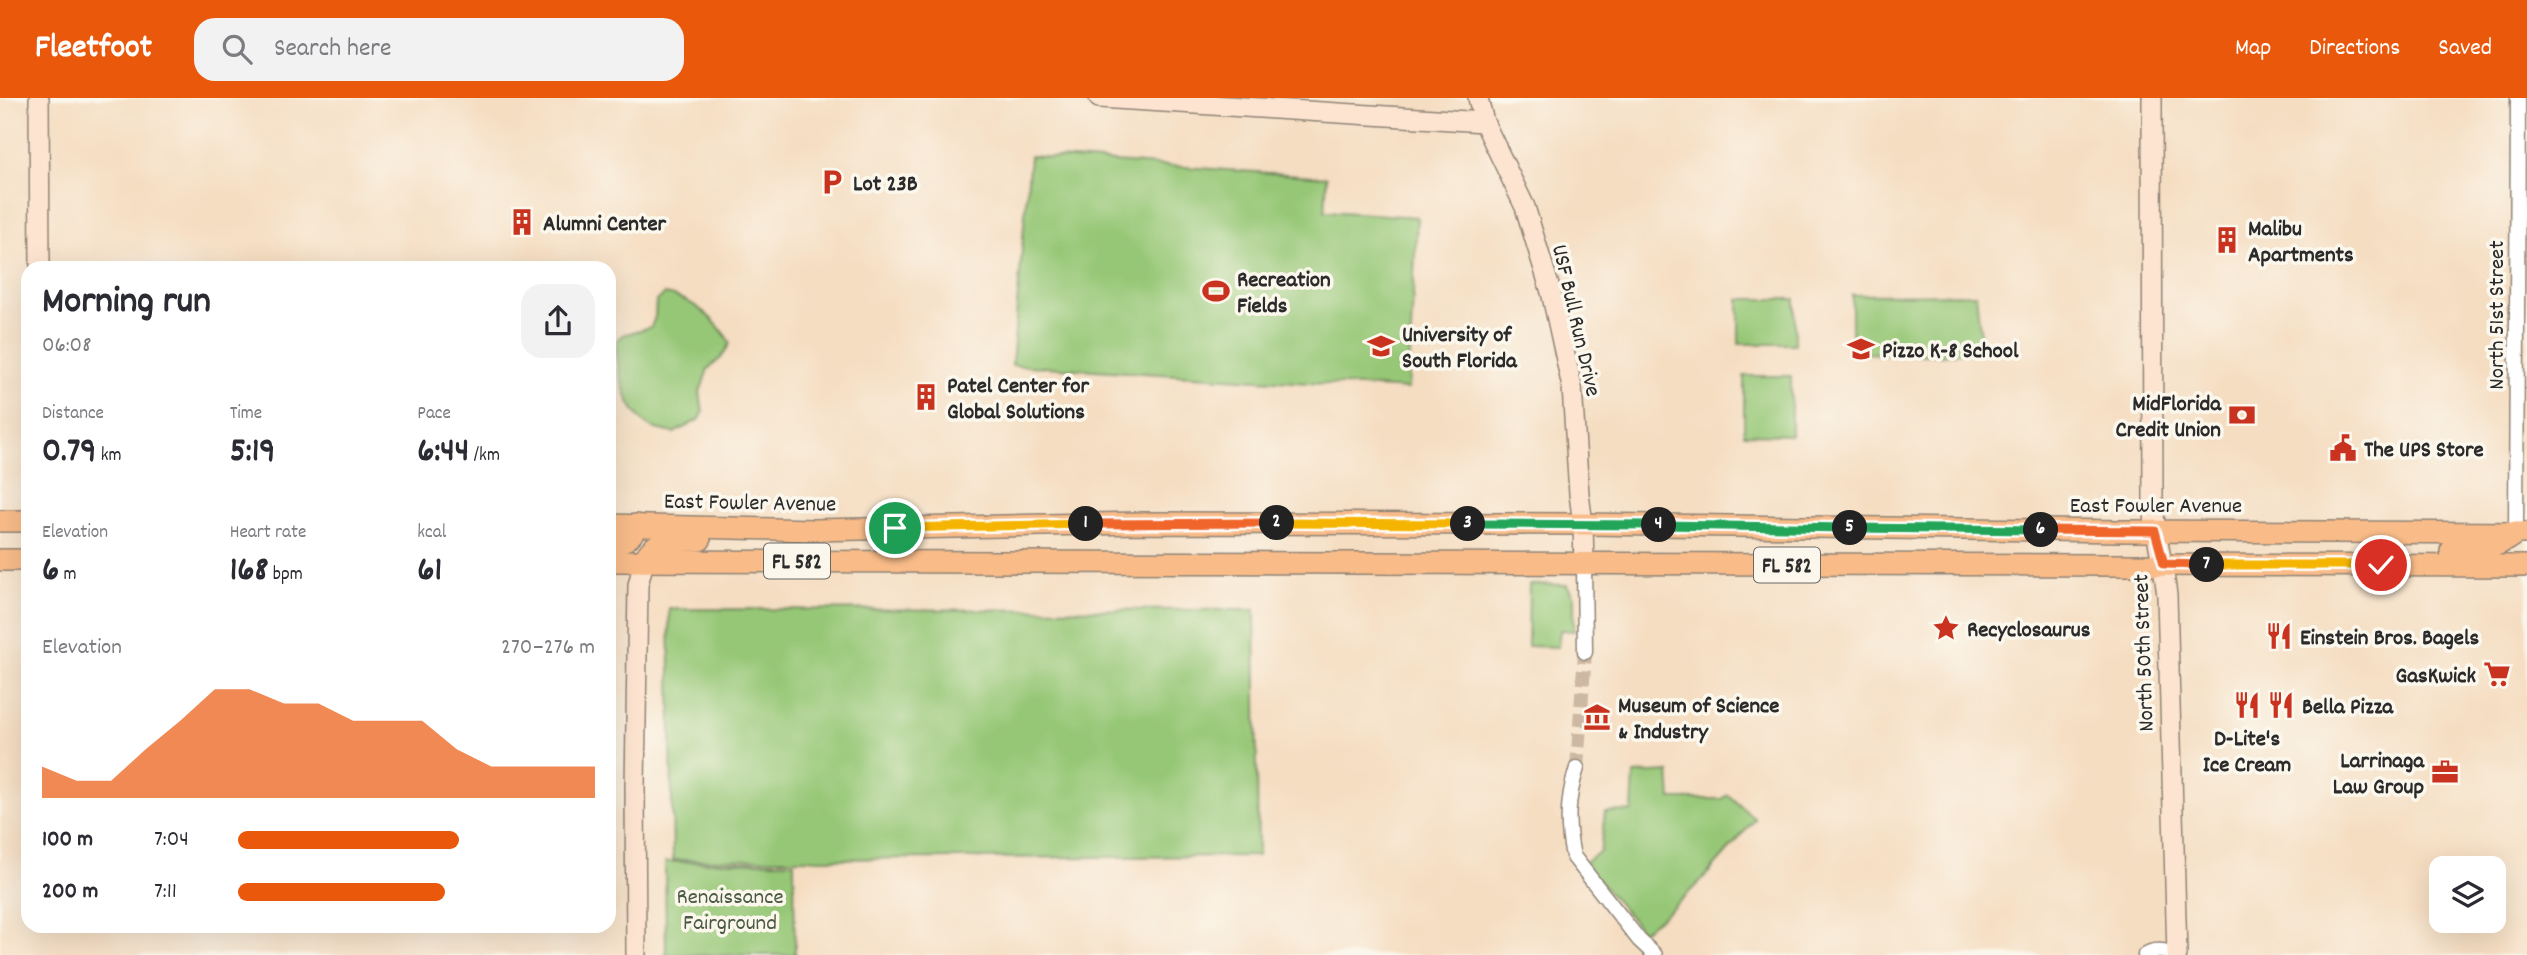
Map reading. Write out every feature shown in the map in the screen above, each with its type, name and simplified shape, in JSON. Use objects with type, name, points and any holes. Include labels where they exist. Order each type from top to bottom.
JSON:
[{"type":"main road","points":[[0,521],[21,521]]},
{"type":"main road","name":"East Fowler Avenue","points":[[616,525],[814,530],[1140,523],[1583,524],[2522,533]]},
{"type":"main road","points":[[616,542],[626,540],[633,534],[636,526]]},
{"type":"main road","points":[[644,561],[648,552],[657,544],[785,536],[814,530]]},
{"type":"main road","points":[[2288,565],[2386,552],[2477,551],[2499,546],[2522,533]]},
{"type":"main road","points":[[0,560],[21,560]]},
{"type":"main road","name":"FL 582","points":[[616,561],[2527,566]]},
{"type":"street","points":[[39,98],[40,261]]},
{"type":"street","points":[[1099,98],[1484,122]]},
{"type":"street","name":"USF Bull Run Drive","points":[[1478,98],[1484,122],[1525,206],[1551,292],[1572,387],[1584,564]]},
{"type":"street","name":"North 50th Street","points":[[2152,98],[2152,504],[2155,531],[2164,564],[2167,596],[2177,955]]},
{"type":"street","name":"North 51st Street","points":[[2518,98],[2518,356],[2522,533]]},
{"type":"street","points":[[636,955],[638,585],[644,561]]},
{"type":"street","points":[[1584,564],[1585,652]]},
{"type":"street","points":[[1577,768],[1569,794],[1568,821],[1573,856],[1639,940],[1655,955]]},
{"type":"street","points":[[2145,955],[2150,951],[2167,951],[2177,955]]},
{"type":"green space","name":"Recreation Fields","points":[[1030,156],[1327,177],[1325,211],[1417,217],[1408,389],[1012,365]]},
{"type":"green space","points":[[665,294],[685,300],[703,311],[730,343],[721,358],[708,369],[700,392],[703,413],[700,419],[674,433],[650,427],[632,408],[623,387],[617,352],[617,341],[623,335],[651,327],[656,301]]},
{"type":"green space","points":[[1976,294],[1982,350],[1942,355],[1852,353],[1852,295]]},
{"type":"green space","points":[[1739,299],[1795,299],[1795,344],[1739,344]]},
{"type":"green space","points":[[1744,376],[1791,376],[1791,435],[1744,434]]},
{"type":"green space","points":[[1529,584],[1567,585],[1574,597],[1574,631],[1560,630],[1558,647],[1528,646]]},
{"type":"green space","points":[[669,609],[1255,610],[1258,856],[673,860]]},
{"type":"green space","points":[[1669,772],[1671,799],[1722,799],[1728,795],[1755,819],[1688,893],[1642,931],[1583,863],[1600,852],[1605,812],[1632,811],[1634,774]]},
{"type":"green space","name":"Renaissance Fairground","points":[[665,862],[794,862],[795,955],[666,955]]},
{"type":"tunnel","points":[[1577,768],[1585,652]]},
{"type":"place","name":"Lot 23B","points":[[832,182]]},
{"type":"place","name":"Alumni Center","points":[[522,222]]},
{"type":"place","name":"Malibu Apartments","points":[[2227,240]]},
{"type":"place","name":"Recreation Fields","points":[[1216,291]]},
{"type":"place","name":"University of South Florida","points":[[1381,346]]},
{"type":"place","name":"Pizzo K-8 School","points":[[1861,349]]},
{"type":"place","name":"Patel Center for Global Solutions","points":[[926,397]]},
{"type":"place","name":"MidFlorida Credit Union","points":[[2242,415]]},
{"type":"place","name":"The UPS Store","points":[[2343,448]]},
{"type":"place","name":"Recyclosaurus","points":[[1946,628]]},
{"type":"place","name":"Einstein Bros. Bagels","points":[[2279,636]]},
{"type":"place","name":"GasKwick","points":[[2497,674]]},
{"type":"place","name":"D-Lite's Ice Cream","points":[[2247,705]]},
{"type":"place","name":"Bella Pizza","points":[[2281,705]]},
{"type":"place","name":"Museum of Science & Industry","points":[[1597,717]]},
{"type":"place","name":"Larrinaga Law Group","points":[[2445,772]]},
{"type":"route","points":[[895,528],[1140,523],[1583,524],[2155,531],[2164,564],[2381,565]]}]
